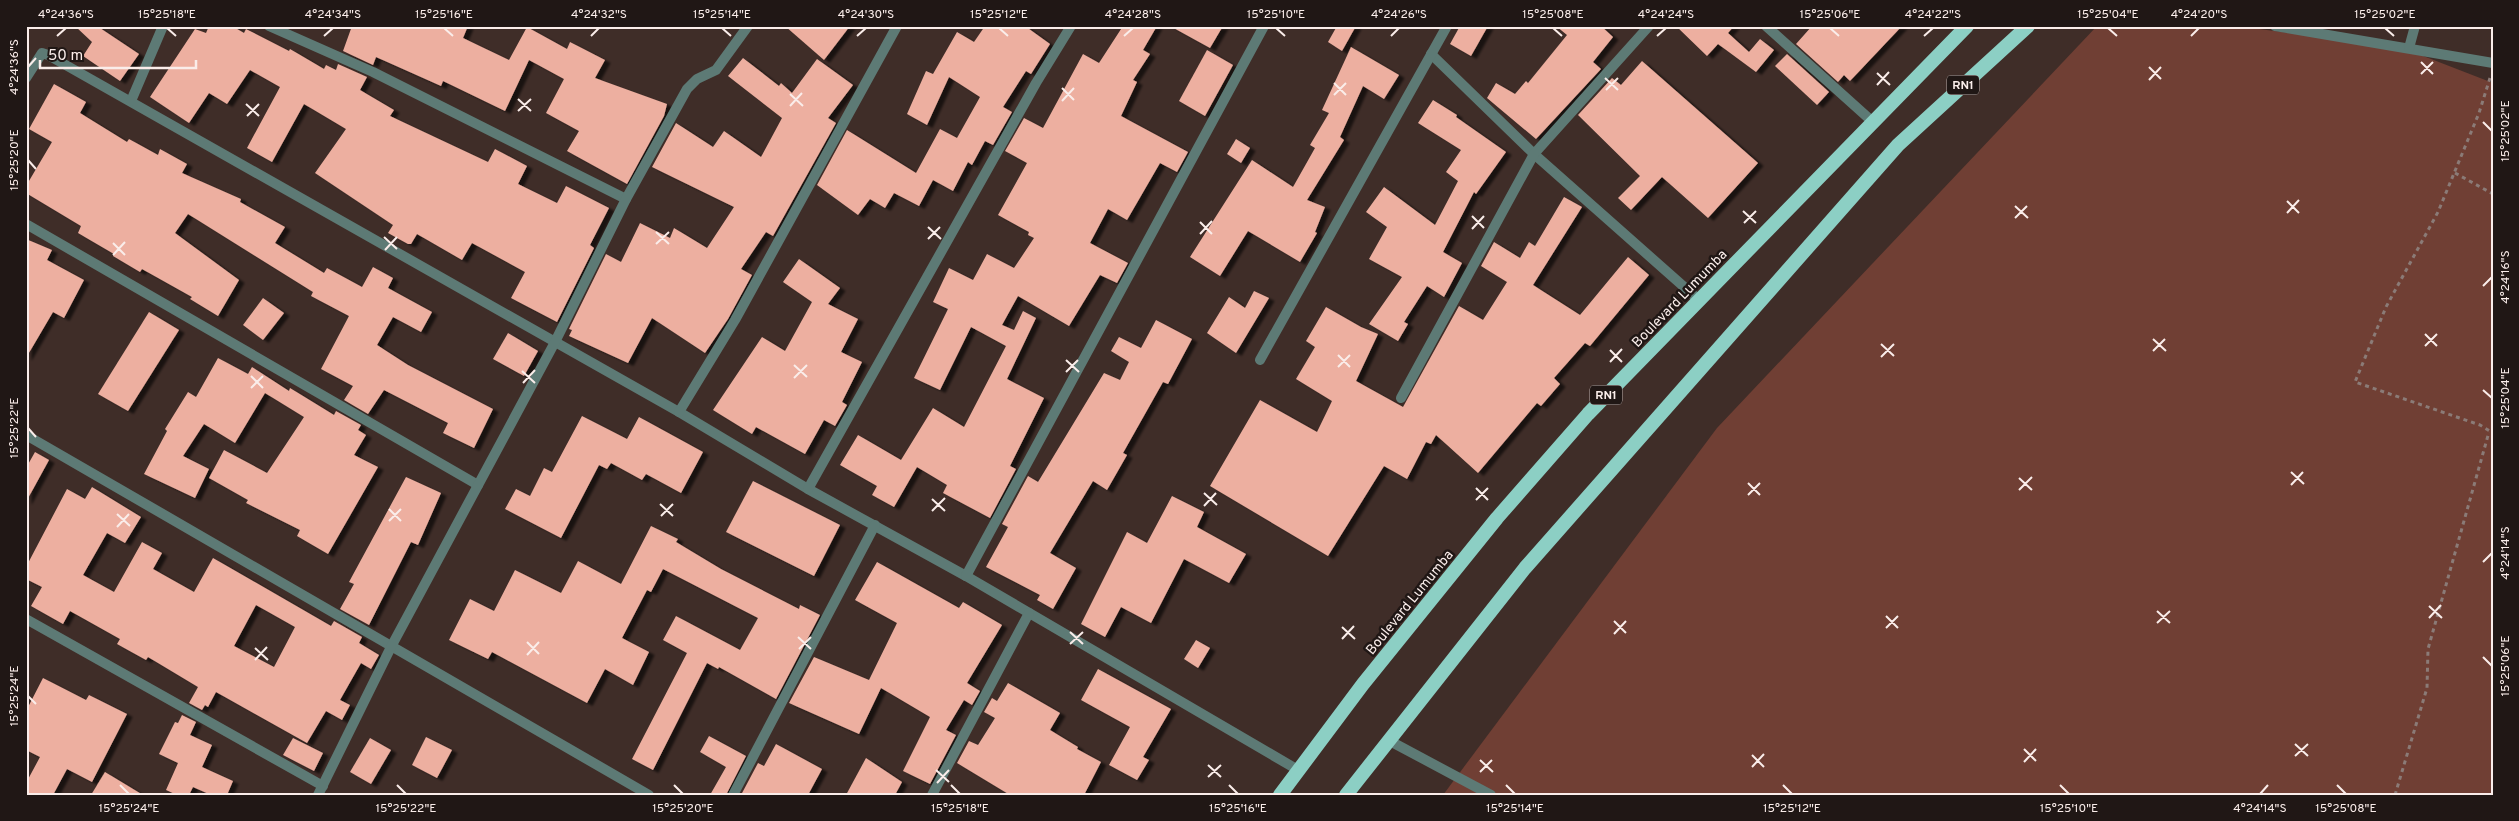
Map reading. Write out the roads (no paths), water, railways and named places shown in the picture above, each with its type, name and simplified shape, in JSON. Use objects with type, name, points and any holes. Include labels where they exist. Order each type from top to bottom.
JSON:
[{"type":"highway","name":"Boulevard Lumumba","points":[[1280,795],[1364,684],[1497,518],[1588,414],[1967,26]]},
{"type":"highway","name":"RN1","points":[[1346,795],[1525,568],[1898,144],[2028,26]]},
{"type":"street","points":[[131,101],[163,26]]},
{"type":"street","points":[[269,26],[373,72],[626,199]]},
{"type":"street","points":[[26,619],[321,790],[391,647],[555,342],[626,199],[686,89],[697,79],[716,70],[748,26]]},
{"type":"street","points":[[679,412],[740,312],[897,26]]},
{"type":"street","points":[[808,489],[1036,83],[1070,26]]},
{"type":"street","points":[[966,576],[1264,26]]},
{"type":"street","points":[[1260,360],[1447,26]]},
{"type":"street","points":[[1401,398],[1534,154],[1650,26]]},
{"type":"street","points":[[1766,26],[1874,123]]},
{"type":"street","points":[[2275,26],[2493,63]]},
{"type":"street","points":[[2409,48],[2415,26]]},
{"type":"street","points":[[26,78],[37,58],[42,53],[48,54],[679,412],[808,489],[966,576],[1298,770]]},
{"type":"street","points":[[1431,54],[1534,154],[1700,301]]},
{"type":"street","points":[[26,224],[478,485]]},
{"type":"street","points":[[26,435],[649,795]]},
{"type":"street","points":[[733,795],[875,525]]},
{"type":"street","points":[[932,795],[1029,613]]},
{"type":"street","points":[[1388,740],[1491,795]]}]
